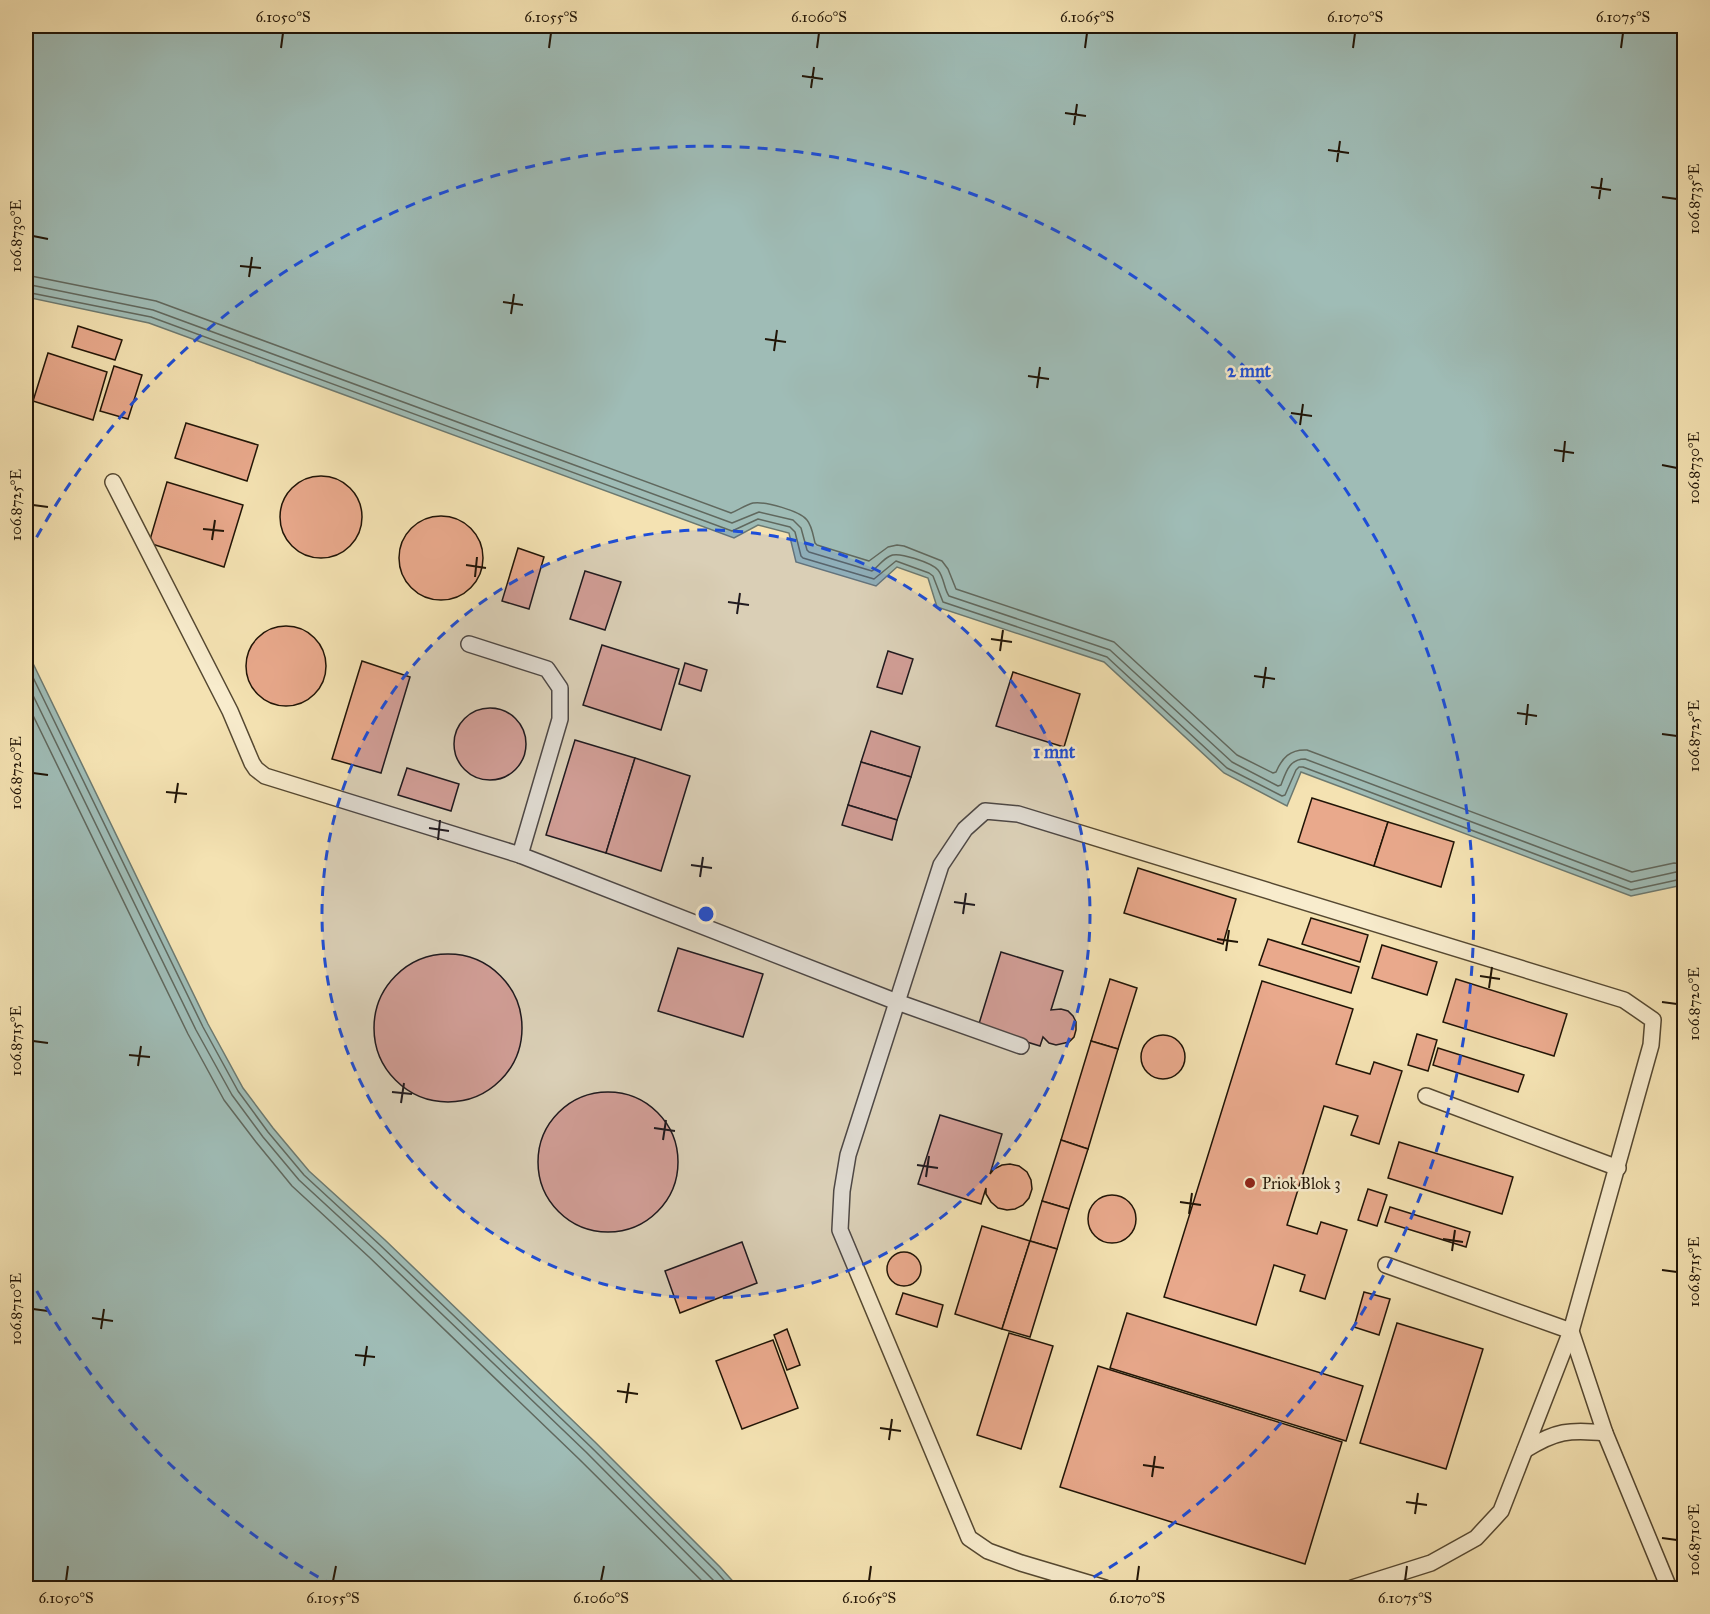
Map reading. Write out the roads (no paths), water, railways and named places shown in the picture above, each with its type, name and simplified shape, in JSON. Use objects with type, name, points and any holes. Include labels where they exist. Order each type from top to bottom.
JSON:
[{"type":"lane","points":[[113,482],[230,711],[252,764],[265,776],[520,855],[897,1002],[1021,1046]]},
{"type":"lane","points":[[470,644],[547,669],[560,688],[560,719],[520,855]]},
{"type":"lane","points":[[1105,1588],[988,1551],[969,1538],[840,1230],[842,1191],[848,1155],[940,865],[965,829],[985,811],[1018,814],[1624,1000],[1653,1020],[1652,1045],[1571,1331],[1501,1511],[1476,1538],[1431,1563],[1352,1588]]},
{"type":"lane","points":[[1426,1096],[1618,1168]]},
{"type":"lane","points":[[1386,1265],[1571,1331]]},
{"type":"lane","points":[[1571,1331],[1605,1433],[1669,1588]]},
{"type":"lane","points":[[1525,1450],[1559,1433],[1582,1431],[1605,1433]]},
{"type":"water","points":[[26,26],[1684,26],[1684,888],[1678,886],[1631,896],[1301,772],[1287,806],[1224,773],[1104,662],[937,607],[928,578],[897,567],[876,586],[796,562],[789,533],[758,525],[734,538],[149,323],[26,297]]},
{"type":"water","points":[[26,649],[208,1024],[243,1088],[273,1128],[309,1171],[385,1240],[595,1442],[739,1588],[26,1588]]},
{"type":"place","name":"Priok Blok 3","points":[[1250,1183]]}]
